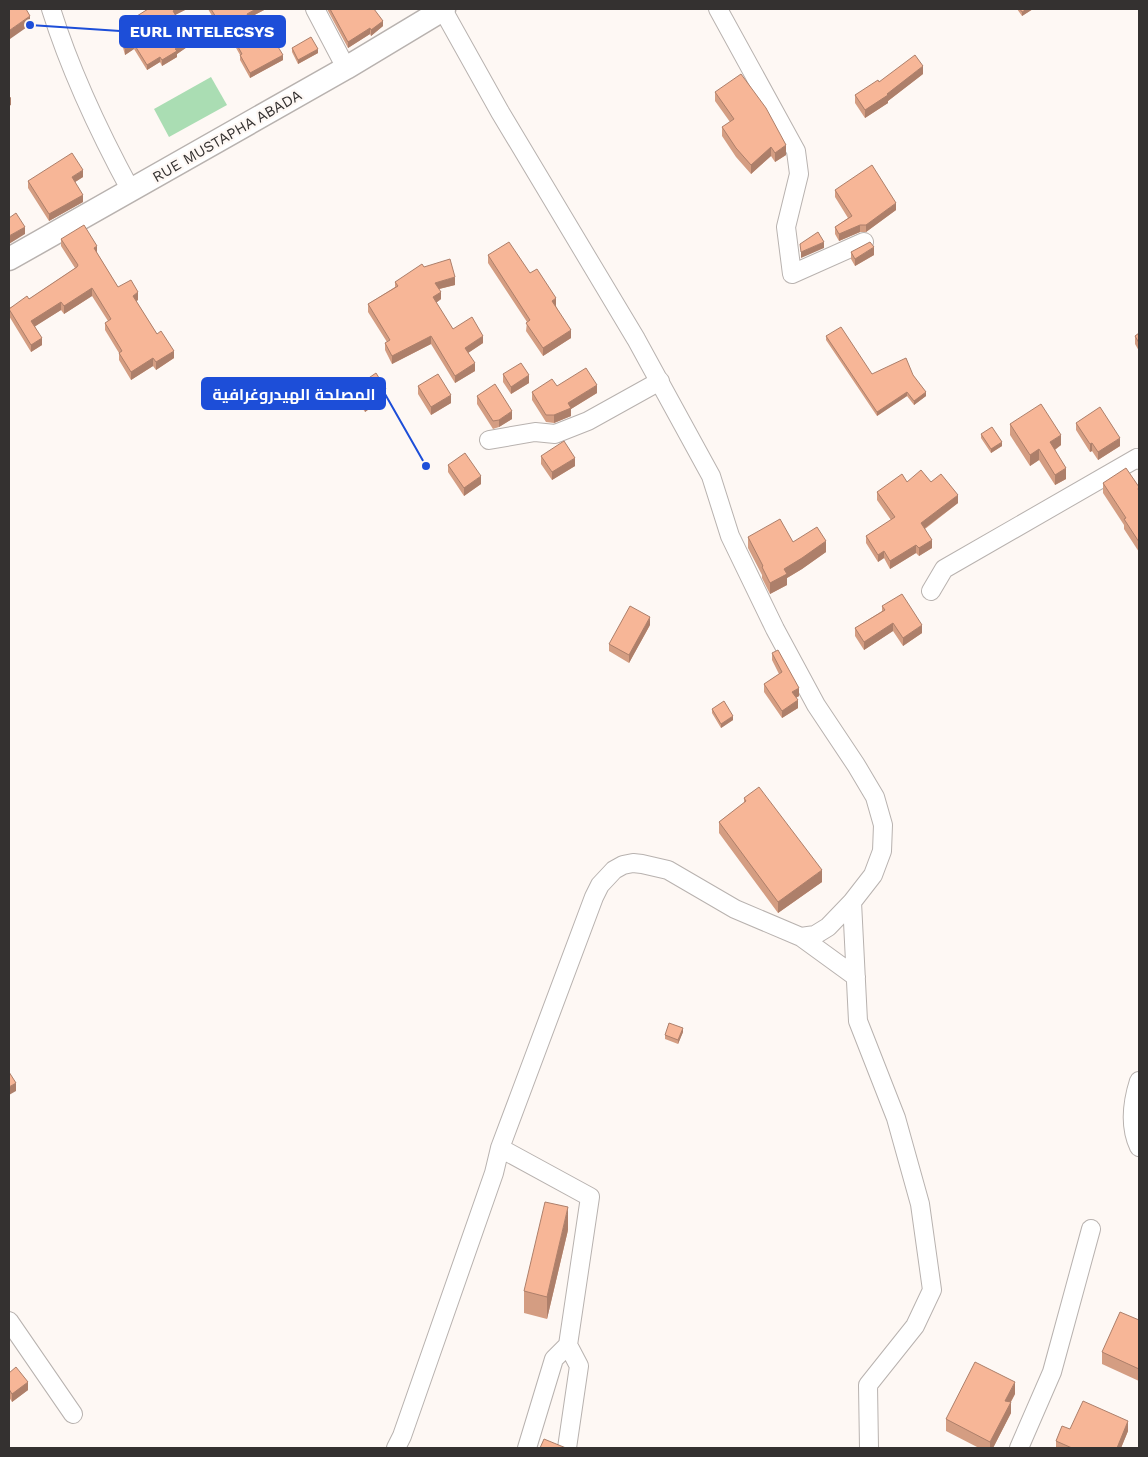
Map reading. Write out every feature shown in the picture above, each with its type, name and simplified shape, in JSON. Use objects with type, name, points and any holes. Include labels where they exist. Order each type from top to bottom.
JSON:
[{"type":"main road","name":"RUE MUSTAPHA ABADA","points":[[9,259],[346,68],[443,9]]},
{"type":"street","points":[[52,9],[87,106],[131,191]]},
{"type":"street","points":[[315,9],[346,68]]},
{"type":"street","points":[[443,9],[500,112],[660,381],[711,476],[730,536],[775,629],[816,705],[875,797],[883,826],[882,852],[872,875],[852,902],[828,927],[815,934],[801,937]]},
{"type":"street","points":[[718,9],[796,151],[799,174],[786,227],[792,274],[864,242]]},
{"type":"street","points":[[489,440],[535,432],[555,434],[588,421],[660,381]]},
{"type":"street","points":[[931,591],[944,569],[1137,458],[1139,460]]},
{"type":"street","points":[[396,1448],[402,1436],[494,1173],[500,1148],[594,897],[600,885],[614,870],[633,863],[668,870],[735,909],[801,937],[856,977]]},
{"type":"street","points":[[852,902],[858,1021],[896,1118],[920,1204],[932,1290],[915,1326],[868,1385],[869,1448]]},
{"type":"street","points":[[1139,1081],[1133,1102],[1134,1135],[1139,1147]]},
{"type":"street","points":[[500,1148],[590,1197],[568,1345],[578,1366],[567,1448]]},
{"type":"street","points":[[1019,1448],[1052,1372],[1091,1229]]},
{"type":"street","points":[[9,1321],[73,1414]]},
{"type":"street","points":[[527,1448],[554,1359],[568,1345]]},
{"type":"green space","points":[[211,77],[227,105],[169,137],[154,109]]},
{"type":"building","points":[[9,9],[26,9],[30,16],[10,30]]},
{"type":"building","points":[[148,9],[176,9],[173,11],[190,39],[175,49],[177,51],[162,60],[160,57],[147,65],[134,44],[125,49],[122,38],[126,30],[138,18],[137,16]]},
{"type":"building","points":[[211,9],[256,9],[247,14],[262,42],[272,37],[283,55],[250,73],[226,25],[222,27]]},
{"type":"building","points":[[330,9],[374,9],[383,21],[371,30],[370,28],[348,42]]},
{"type":"building","points":[[311,37],[318,49],[298,60],[292,48]]},
{"type":"building","points":[[915,55],[923,66],[888,95],[865,110],[855,95],[878,80],[879,82]]},
{"type":"building","points":[[741,74],[766,108],[786,145],[775,153],[771,147],[751,165],[736,148],[722,127],[734,119],[715,92]]},
{"type":"building","points":[[72,153],[83,170],[72,177],[83,195],[49,214],[28,181]]},
{"type":"building","points":[[872,165],[896,203],[866,225],[860,225],[839,234],[835,227],[852,216],[835,190]]},
{"type":"building","points":[[16,213],[25,227],[9,236],[9,218]]},
{"type":"building","points":[[84,225],[97,246],[94,248],[118,287],[131,280],[138,292],[133,296],[157,334],[161,331],[174,351],[156,362],[153,358],[131,372],[119,353],[122,351],[105,323],[111,319],[92,288],[64,306],[61,302],[31,321],[42,338],[31,345],[9,309],[27,296],[29,299],[77,267],[78,265],[61,239]]},
{"type":"building","points":[[818,232],[824,242],[801,252],[800,244]]},
{"type":"building","points":[[509,242],[530,273],[537,269],[556,298],[552,301],[571,330],[543,348],[526,323],[530,320],[488,255]]},
{"type":"building","points":[[870,242],[874,247],[855,259],[851,252]]},
{"type":"building","points":[[450,259],[455,277],[435,283],[441,292],[433,297],[453,329],[472,317],[483,336],[465,348],[475,363],[455,376],[431,336],[392,356],[385,343],[390,340],[368,304],[398,286],[395,282],[422,264],[424,267]]},
{"type":"building","points":[[841,327],[872,374],[906,358],[913,375],[926,392],[914,401],[907,392],[877,412],[826,336]]},
{"type":"building","points":[[1139,333],[1139,343],[1135,336]]},
{"type":"building","points":[[521,363],[529,375],[511,387],[503,374]]},
{"type":"building","points":[[586,368],[597,385],[568,403],[571,408],[554,415],[546,415],[532,392],[552,379],[557,386]]},
{"type":"building","points":[[376,373],[386,389],[365,404],[354,388]]},
{"type":"building","points":[[438,374],[451,395],[431,407],[418,386]]},
{"type":"building","points":[[495,384],[512,411],[499,420],[493,421],[477,396]]},
{"type":"building","points":[[1041,404],[1061,435],[1050,442],[1066,468],[1055,475],[1039,449],[1030,455],[1010,424]]},
{"type":"building","points":[[1100,407],[1120,438],[1098,452],[1092,443],[1090,444],[1076,423]]},
{"type":"building","points":[[992,427],[1002,442],[991,449],[981,434]]},
{"type":"building","points":[[564,441],[575,458],[552,472],[541,456]]},
{"type":"building","points":[[465,453],[481,476],[464,488],[448,465]]},
{"type":"building","points":[[1126,468],[1139,487],[1139,542],[1103,483]]},
{"type":"building","points":[[921,470],[931,482],[941,474],[958,495],[921,523],[932,540],[919,548],[916,545],[890,561],[884,551],[878,555],[866,536],[895,517],[877,492],[902,474],[907,482]]},
{"type":"building","points":[[780,519],[793,542],[817,527],[826,541],[784,569],[787,574],[770,583],[748,537]]},
{"type":"building","points":[[902,594],[922,625],[903,638],[893,623],[864,642],[855,628],[885,610],[882,606]]},
{"type":"building","points":[[630,606],[650,617],[629,655],[609,644]]},
{"type":"building","points":[[778,650],[799,688],[792,692],[798,700],[782,711],[764,684],[782,672],[772,653]]},
{"type":"building","points":[[724,701],[733,716],[721,724],[712,709]]},
{"type":"building","points":[[759,787],[822,870],[778,902],[719,822],[746,801],[744,798]]},
{"type":"building","points":[[669,1023],[683,1028],[678,1040],[665,1035]]},
{"type":"building","points":[[9,1072],[16,1083],[9,1087]]},
{"type":"building","points":[[545,1202],[568,1207],[547,1297],[524,1291]]},
{"type":"building","points":[[1120,1312],[1139,1320],[1139,1369],[1102,1352]]},
{"type":"building","points":[[975,1362],[1015,1382],[1005,1401],[1011,1402],[990,1442],[946,1419]]},
{"type":"building","points":[[16,1367],[28,1382],[12,1394],[9,1389],[9,1373]]},
{"type":"building","points":[[1083,1401],[1128,1421],[1117,1448],[1072,1448],[1056,1441],[1062,1426],[1070,1429]]},
{"type":"building","points":[[544,1439],[566,1448],[540,1448]]},
{"type":"place","name":"EURL INTELECSYS","points":[[30,25]]},
{"type":"place","name":"المصلحة الهيدروغرافية","points":[[426,466]]}]
